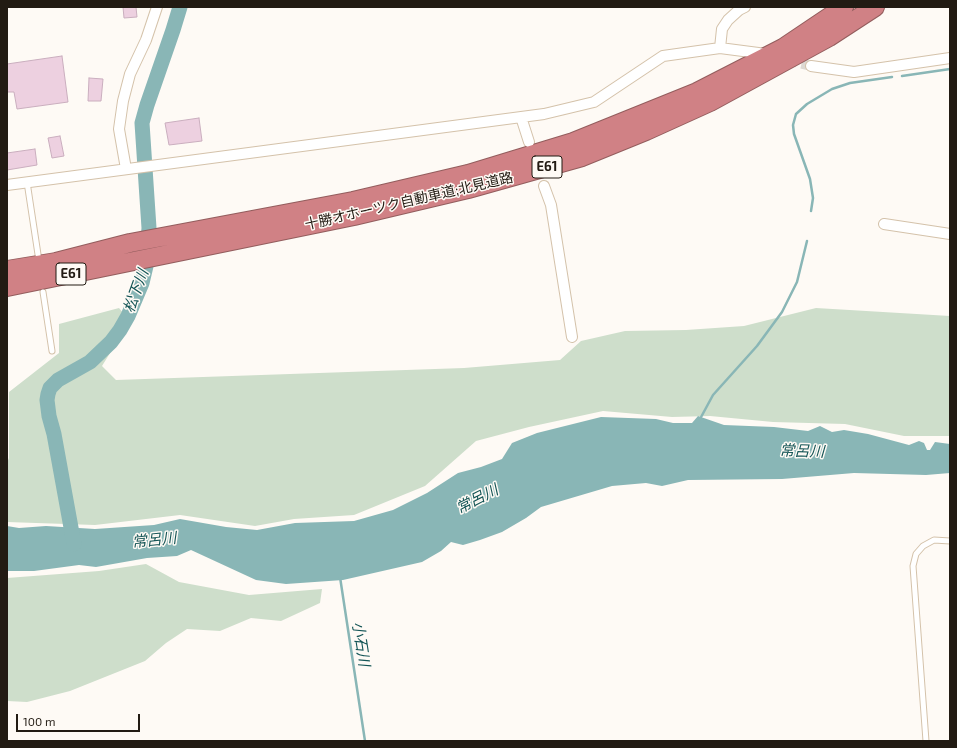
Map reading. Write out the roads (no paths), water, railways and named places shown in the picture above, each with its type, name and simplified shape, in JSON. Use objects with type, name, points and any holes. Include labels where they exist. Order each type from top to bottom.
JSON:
[{"type":"highway","name":"十勝オホーツク自動車道;北見道路","points":[[7,287],[135,261],[189,241],[468,174],[573,142],[697,92],[783,48],[844,7]]},
{"type":"highway","name":"十勝オホーツク自動車道;北見道路","points":[[7,270],[56,262],[130,243],[189,241],[354,216],[468,189],[582,157],[646,131],[710,102],[829,37],[874,7]]},
{"type":"street","points":[[126,169],[119,129],[123,101],[130,74],[146,40],[157,7]]},
{"type":"street","points":[[720,48],[722,29],[728,20],[739,10],[745,7]]},
{"type":"street","points":[[7,185],[544,114],[594,102],[664,56],[720,48],[766,54]]},
{"type":"street","points":[[811,66],[854,72],[950,58]]},
{"type":"street","points":[[521,117],[530,142]]},
{"type":"street","points":[[544,186],[551,205],[572,337]]},
{"type":"street","points":[[884,224],[950,234]]},
{"type":"lane","points":[[27,182],[39,261]]},
{"type":"lane","points":[[43,292],[52,351]]},
{"type":"lane","points":[[926,741],[913,566],[916,554],[923,546],[934,540],[950,541]]},
{"type":"water","name":"常呂川","points":[[698,416],[724,425],[774,427],[808,431],[820,426],[832,432],[844,430],[868,434],[909,445],[919,441],[924,443],[927,450],[930,450],[935,442],[950,444],[950,473],[926,475],[854,473],[782,479],[688,480],[662,486],[646,483],[612,486],[541,507],[502,532],[480,540],[463,545],[451,542],[441,551],[422,562],[343,580],[286,584],[256,580],[191,550],[177,556],[147,558],[96,567],[79,565],[34,571],[7,571],[7,526],[19,528],[46,526],[95,529],[154,525],[180,519],[226,527],[257,530],[295,523],[354,521],[393,510],[427,493],[458,473],[481,467],[502,459],[512,443],[537,433],[601,417],[656,419],[673,423],[692,423]]},
{"type":"waterway","name":"松下川","points":[[74,544],[54,434],[49,416],[47,400],[48,394],[50,388],[58,380],[90,362],[111,342],[128,316],[142,283],[146,266],[149,228],[142,123],[180,7]]},
{"type":"waterway","points":[[902,76],[950,69]]},
{"type":"waterway","points":[[811,211],[813,198],[810,179],[794,134],[793,125],[796,114],[807,104],[832,89],[850,83],[892,77]]},
{"type":"waterway","points":[[700,419],[713,395],[757,346],[782,312],[797,282],[807,241]]},
{"type":"waterway","name":"小石川","points":[[340,577],[365,741]]},
{"type":"tunnel","points":[[787,60],[811,66]]}]
